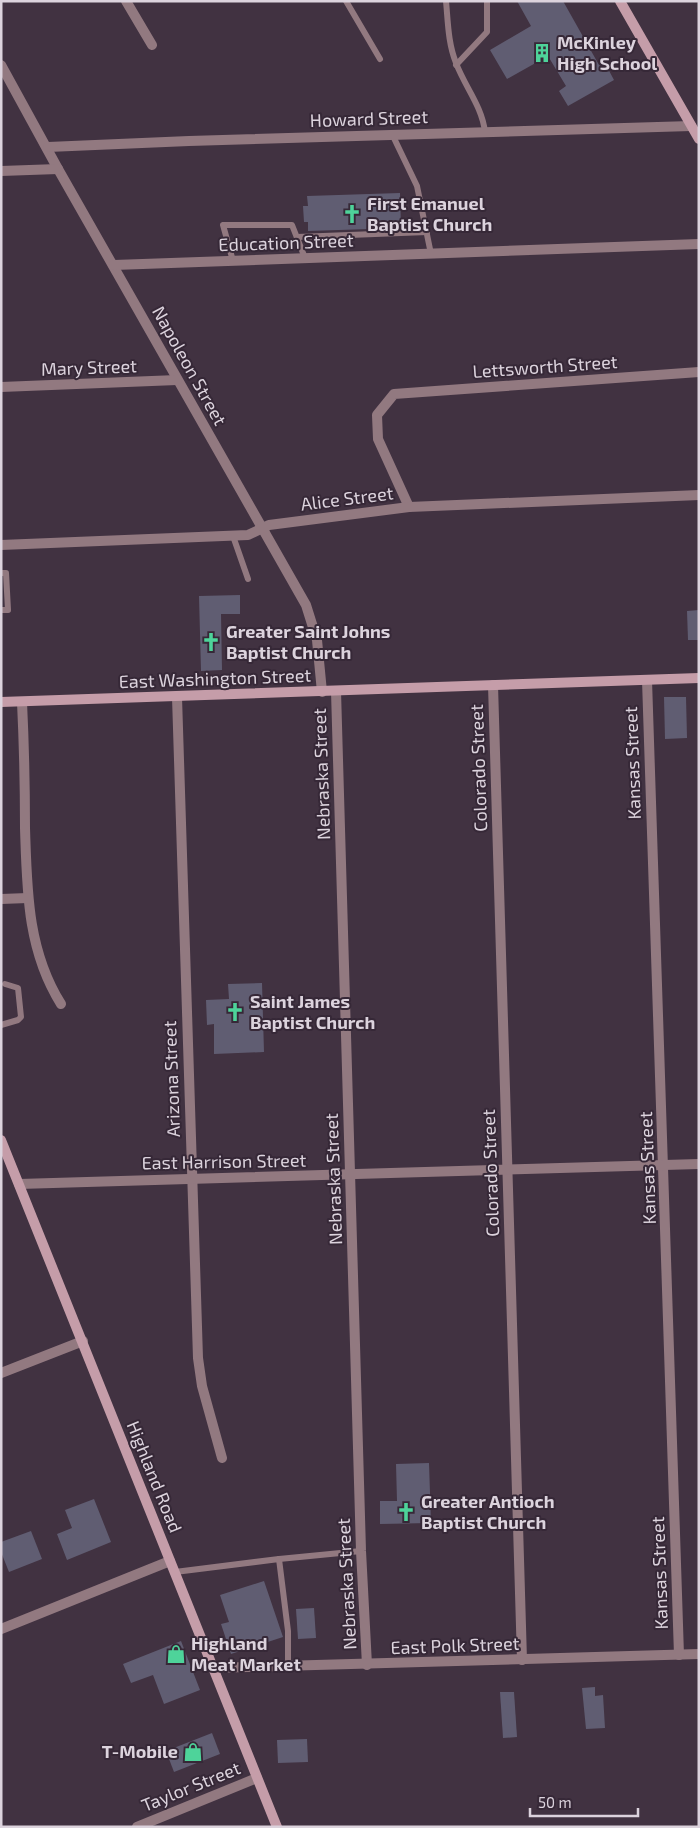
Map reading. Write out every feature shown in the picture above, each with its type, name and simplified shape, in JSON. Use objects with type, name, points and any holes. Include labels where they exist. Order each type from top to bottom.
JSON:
[{"type":"street","points":[[126,1],[152,45]]},
{"type":"street","points":[[620,1],[699,138]]},
{"type":"street","name":"Napoleon Street","points":[[1,65],[311,618],[317,640],[322,692]]},
{"type":"street","name":"Howard Street","points":[[48,147],[392,134],[691,126]]},
{"type":"street","points":[[1,171],[58,169]]},
{"type":"street","name":"Education Street","points":[[114,265],[699,244]]},
{"type":"street","name":"Lettsworth Street","points":[[409,507],[378,439],[378,414],[394,394],[699,372]]},
{"type":"street","name":"Mary Street","points":[[1,387],[177,380]]},
{"type":"street","name":"Alice Street","points":[[1,545],[248,535],[268,525],[409,507],[699,495]]},
{"type":"street","name":"East Washington Street","points":[[1,702],[699,678]]},
{"type":"street","name":"Kansas Street","points":[[647,680],[679,1655]]},
{"type":"street","name":"Colorado Street","points":[[493,685],[522,1660]]},
{"type":"street","name":"Nebraska Street","points":[[336,691],[361,1550],[367,1665]]},
{"type":"street","name":"Arizona Street","points":[[177,696],[198,1358],[202,1386],[222,1458]]},
{"type":"street","points":[[22,702],[30,918],[39,961],[50,986],[61,1004]]},
{"type":"street","points":[[1,899],[28,898]]},
{"type":"street","name":"Highland Road","points":[[1,1140],[277,1827]]},
{"type":"street","name":"East Harrison Street","points":[[19,1184],[350,1176],[699,1164]]},
{"type":"street","points":[[1,1373],[83,1341]]},
{"type":"street","points":[[1,1629],[170,1561]]},
{"type":"street","name":"East Polk Street","points":[[213,1668],[699,1654]]},
{"type":"street","name":"Taylor Street","points":[[137,1827],[257,1778]]},
{"type":"lane","points":[[346,1],[380,59]]},
{"type":"lane","points":[[446,1],[450,46],[456,65],[483,117],[485,132]]},
{"type":"lane","points":[[456,65],[487,32],[487,1]]},
{"type":"lane","points":[[392,134],[418,186],[431,254]]},
{"type":"lane","points":[[233,261],[223,225],[292,225],[305,258]]},
{"type":"lane","points":[[297,237],[427,232]]},
{"type":"lane","points":[[233,536],[248,579]]},
{"type":"lane","points":[[1,573],[6,573],[8,610],[1,610]]},
{"type":"lane","points":[[1,1025],[18,1020],[21,1016],[18,988],[5,984]]},
{"type":"lane","points":[[175,1572],[361,1550]]},
{"type":"lane","points":[[279,1559],[288,1631],[288,1666]]},
{"type":"building","name":"McKinley High School","points":[[517,1],[563,1],[599,65],[602,67],[606,65],[614,80],[568,106],[559,91],[566,86],[548,56],[507,79],[490,50],[531,26]]},
{"type":"building","name":"First Emanuel Baptist Church","points":[[400,193],[401,228],[308,231],[308,222],[304,222],[303,206],[308,206],[307,196]]},
{"type":"building","name":"Greater Saint Johns Baptist Church","points":[[240,595],[240,614],[221,614],[222,670],[201,671],[199,596]]},
{"type":"building","points":[[699,610],[699,640],[688,640],[687,611]]},
{"type":"building","points":[[664,697],[686,697],[687,738],[665,739]]},
{"type":"building","name":"Saint James Baptist Church","points":[[262,983],[264,1052],[214,1054],[214,1024],[207,1025],[206,1000],[229,999],[228,984]]},
{"type":"building","points":[[429,1463],[431,1523],[380,1524],[380,1501],[397,1501],[396,1464]]},
{"type":"building","points":[[94,1499],[111,1542],[67,1560],[57,1534],[72,1528],[65,1510]]},
{"type":"building","points":[[31,1531],[42,1559],[9,1572],[1,1552],[1,1542]]},
{"type":"building","points":[[264,1581],[283,1637],[231,1654],[221,1624],[229,1622],[220,1595]]},
{"type":"building","points":[[314,1608],[316,1638],[298,1639],[296,1609]]},
{"type":"building","points":[[181,1641],[200,1690],[164,1704],[153,1675],[131,1683],[123,1664]]},
{"type":"building","points":[[595,1687],[595,1696],[603,1695],[605,1728],[586,1729],[582,1688]]},
{"type":"building","points":[[500,1692],[514,1692],[517,1737],[503,1738]]},
{"type":"building","name":"T-Mobile","points":[[212,1733],[220,1754],[174,1772],[166,1751]]},
{"type":"building","points":[[307,1739],[308,1762],[278,1763],[277,1740]]},
{"type":"place","name":"McKinley High School","points":[[542,53]]},
{"type":"place","name":"First Emanuel Baptist Church","points":[[352,214]]},
{"type":"place","name":"Greater Saint Johns Baptist Church","points":[[211,642]]},
{"type":"place","name":"Saint James Baptist Church","points":[[235,1012]]},
{"type":"place","name":"Greater Antioch Baptist Church","points":[[406,1512]]},
{"type":"place","name":"Highland Meat Market","points":[[176,1654]]},
{"type":"place","name":"T-Mobile","points":[[193,1752]]}]
